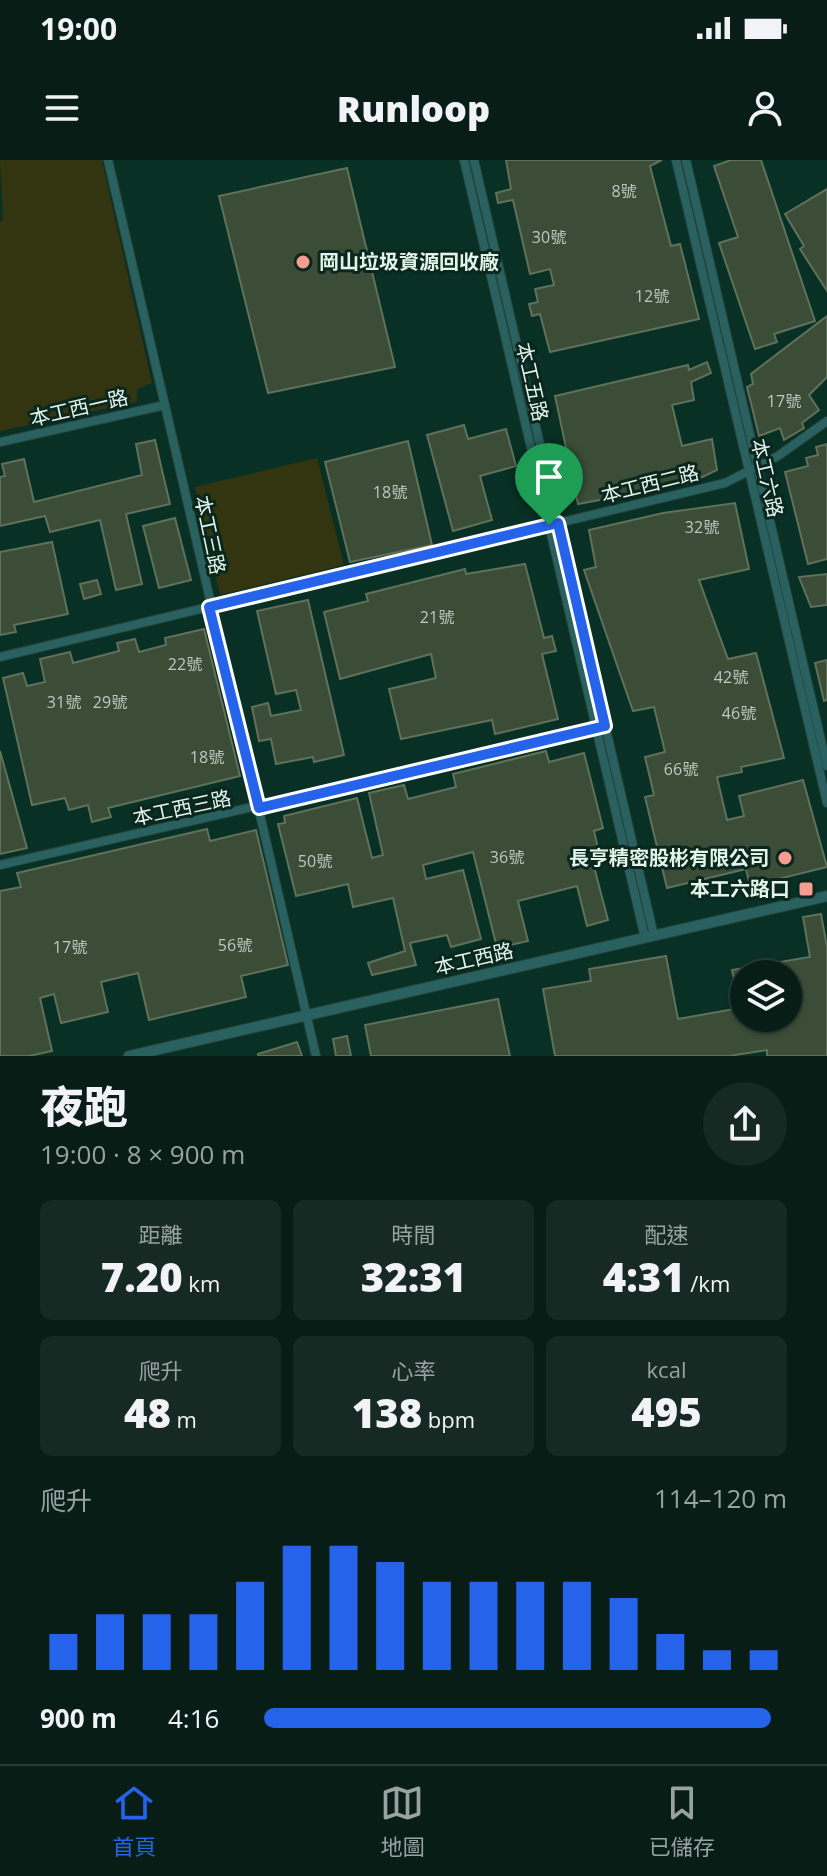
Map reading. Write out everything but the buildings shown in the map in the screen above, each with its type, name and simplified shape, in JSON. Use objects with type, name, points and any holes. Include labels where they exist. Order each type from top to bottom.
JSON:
[{"type":"street","name":"本工三路","points":[[108,160],[209,607],[316,1056]]},
{"type":"street","name":"本工五路","points":[[464,160],[554,524]]},
{"type":"street","name":"本工五路","points":[[474,160],[650,937]]},
{"type":"street","name":"本工六路","points":[[676,160],[827,766]]},
{"type":"street","name":"本工六路","points":[[686,160],[827,803]]},
{"type":"street","name":"本工西一路","points":[[0,442],[165,405]]},
{"type":"street","name":"本工西二路","points":[[0,657],[725,483],[778,456],[827,421]]},
{"type":"street","name":"本工西三路","points":[[0,865],[601,728]]},
{"type":"street","name":"本工西路","points":[[129,1056],[827,896]]},
{"type":"shaded area","points":[[0,160],[827,160],[827,1056],[0,1056]]},
{"type":"shaded area","points":[[0,160],[102,160],[152,383],[137,389],[137,402],[0,431],[0,221],[3,220]]},
{"type":"shaded area","points":[[317,458],[344,565],[220,595],[195,487]]},
{"type":"place","name":"岡山垃圾資源回收廠","points":[[303,262]]},
{"type":"place","name":"長亨精密股彬有限公司","points":[[785,858]]},
{"type":"place","name":"本工六路口","points":[[806,889]]},
{"type":"route","points":[[558,523],[605,726],[259,808],[209,607],[549,525],[558,523]]}]
